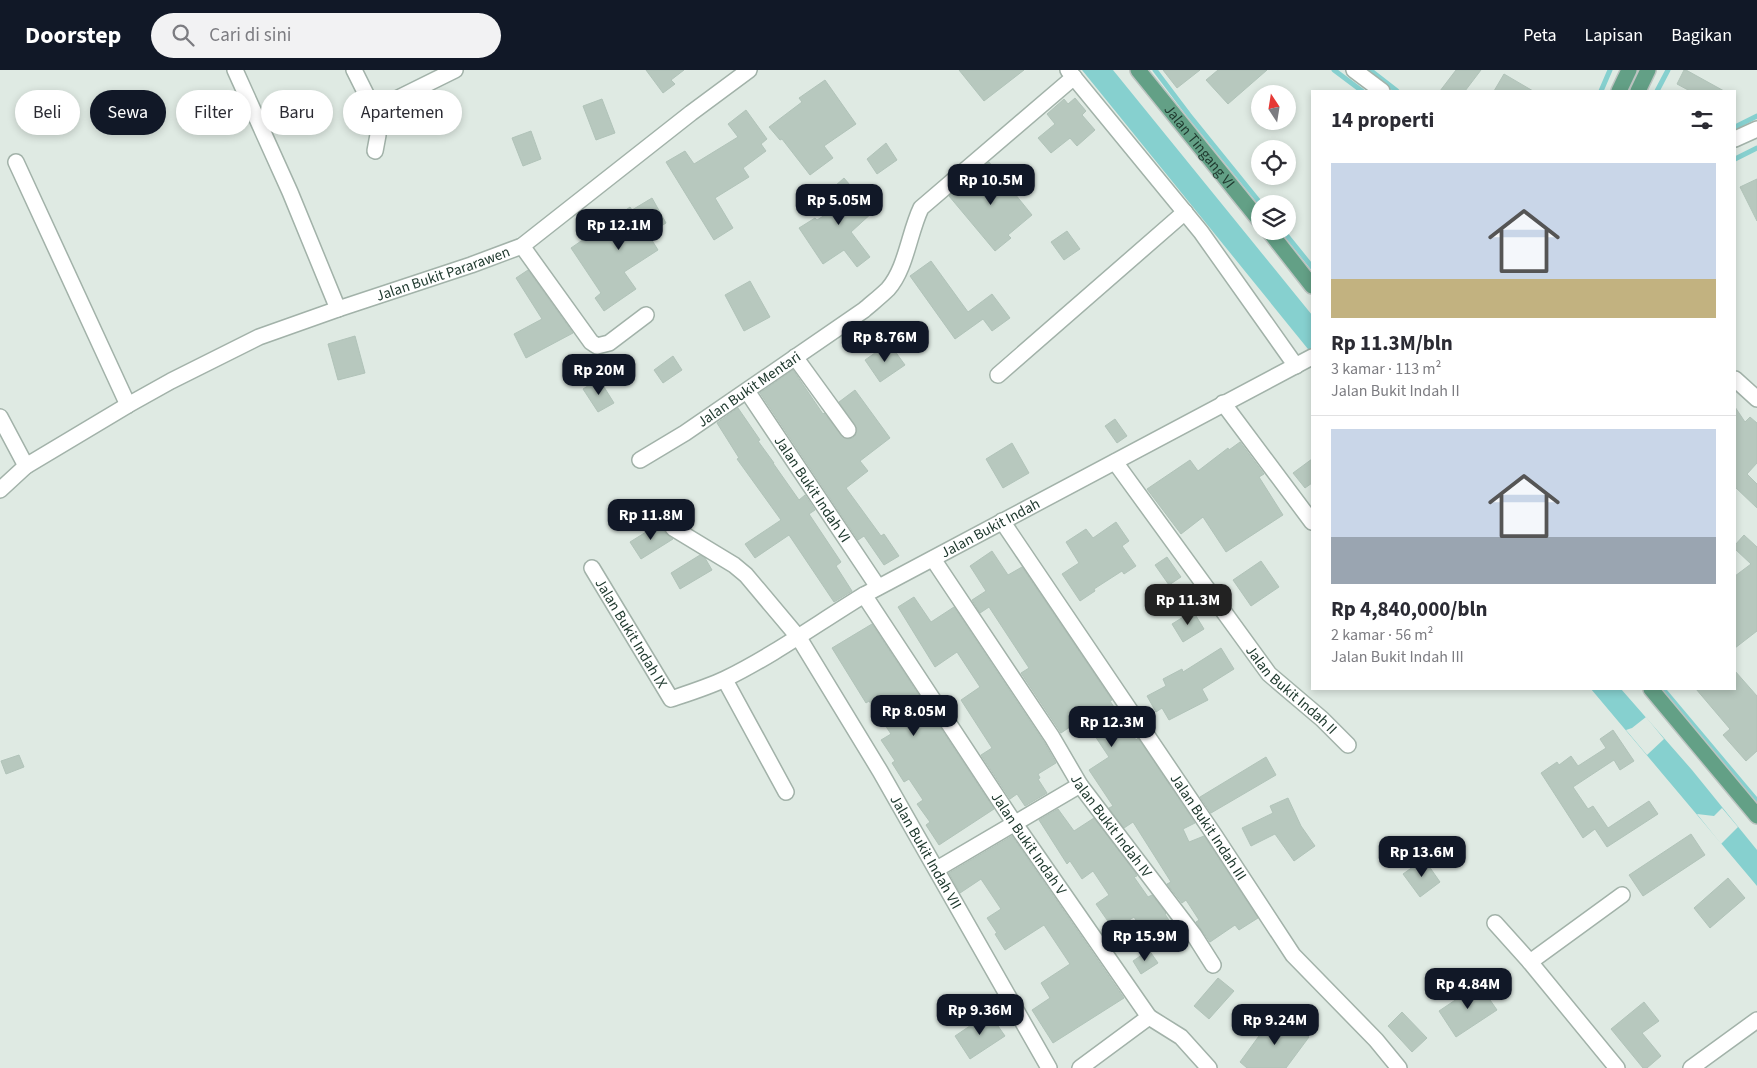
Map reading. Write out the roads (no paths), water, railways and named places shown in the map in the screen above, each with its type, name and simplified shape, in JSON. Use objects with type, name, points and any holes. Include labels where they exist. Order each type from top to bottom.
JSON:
[{"type":"main road","name":"Jalan Tingang VI","points":[[1138,70],[1251,209]]},
{"type":"main road","points":[[1619,90],[1628,70]]},
{"type":"main road","points":[[1638,90],[1648,70]]},
{"type":"main road","points":[[1276,240],[1311,285]]},
{"type":"main road","points":[[1652,690],[1757,816]]},
{"type":"street","points":[[235,70],[290,192],[338,309]]},
{"type":"street","points":[[354,70],[364,90]]},
{"type":"street","points":[[414,90],[455,70]]},
{"type":"street","name":"Jalan Bukit Pararawen","points":[[0,490],[26,466],[128,405],[260,338],[338,309],[376,298],[522,246],[691,113],[749,70]]},
{"type":"street","points":[[1354,70],[1381,90]]},
{"type":"street","points":[[1071,74],[1185,212],[1296,366]]},
{"type":"street","name":"Jalan Bukit Mentari","points":[[640,460],[685,433],[747,391],[864,310],[889,288],[901,267],[913,226],[921,208],[1071,74]]},
{"type":"street","points":[[1736,140],[1757,130]]},
{"type":"street","points":[[375,151],[378,135]]},
{"type":"street","points":[[16,162],[128,405]]},
{"type":"street","points":[[998,375],[1185,212]]},
{"type":"street","points":[[522,246],[591,342],[597,346],[609,343],[646,315]]},
{"type":"street","points":[[795,357],[848,430]]},
{"type":"street","name":"Jalan Bukit Indah","points":[[671,699],[724,680],[799,638],[823,620],[864,595],[1311,358]]},
{"type":"street","points":[[1736,380],[1757,399]]},
{"type":"street","name":"Jalan Bukit Indah VI","points":[[747,391],[878,588]]},
{"type":"street","points":[[1223,403],[1311,521]]},
{"type":"street","points":[[0,418],[26,466]]},
{"type":"street","name":"Jalan Bukit Indah II","points":[[1115,462],[1269,674],[1322,719],[1348,745]]},
{"type":"street","name":"Jalan Bukit Indah III","points":[[1002,522],[1215,836],[1293,955],[1376,1040],[1399,1068]]},
{"type":"street","name":"Jalan Bukit Indah VII","points":[[673,528],[720,556],[746,575],[799,638],[937,869],[1049,1068]]},
{"type":"street","name":"Jalan Bukit Indah IV","points":[[933,559],[1052,737],[1080,785],[1194,935],[1213,965]]},
{"type":"street","name":"Jalan Bukit Indah IX","points":[[592,568],[671,699]]},
{"type":"street","name":"Jalan Bukit Indah V","points":[[864,595],[1015,824],[1149,1017]]},
{"type":"street","points":[[724,680],[786,792]]},
{"type":"street","points":[[937,869],[1080,785]]},
{"type":"street","points":[[1530,962],[1622,895]]},
{"type":"street","points":[[1495,923],[1530,962],[1617,1068]]},
{"type":"street","points":[[1080,1068],[1149,1017],[1182,1037],[1209,1068]]},
{"type":"street","points":[[1690,1068],[1757,1020]]},
{"type":"water","points":[[1082,70],[1113,70],[1311,314],[1311,353]]},
{"type":"water","points":[[1592,690],[1622,690],[1692,770],[1757,850],[1757,886]]},
{"type":"waterway","points":[[1155,70],[1254,195]]},
{"type":"waterway","points":[[1334,70],[1361,90]]},
{"type":"waterway","points":[[1370,70],[1396,90]]},
{"type":"waterway","points":[[1601,90],[1610,70]]},
{"type":"waterway","points":[[1658,90],[1668,70]]},
{"type":"waterway","points":[[1736,126],[1757,116]]},
{"type":"waterway","points":[[1736,158],[1757,148]]},
{"type":"waterway","points":[[1290,240],[1311,266]]},
{"type":"waterway","points":[[1664,690],[1757,801]]}]
